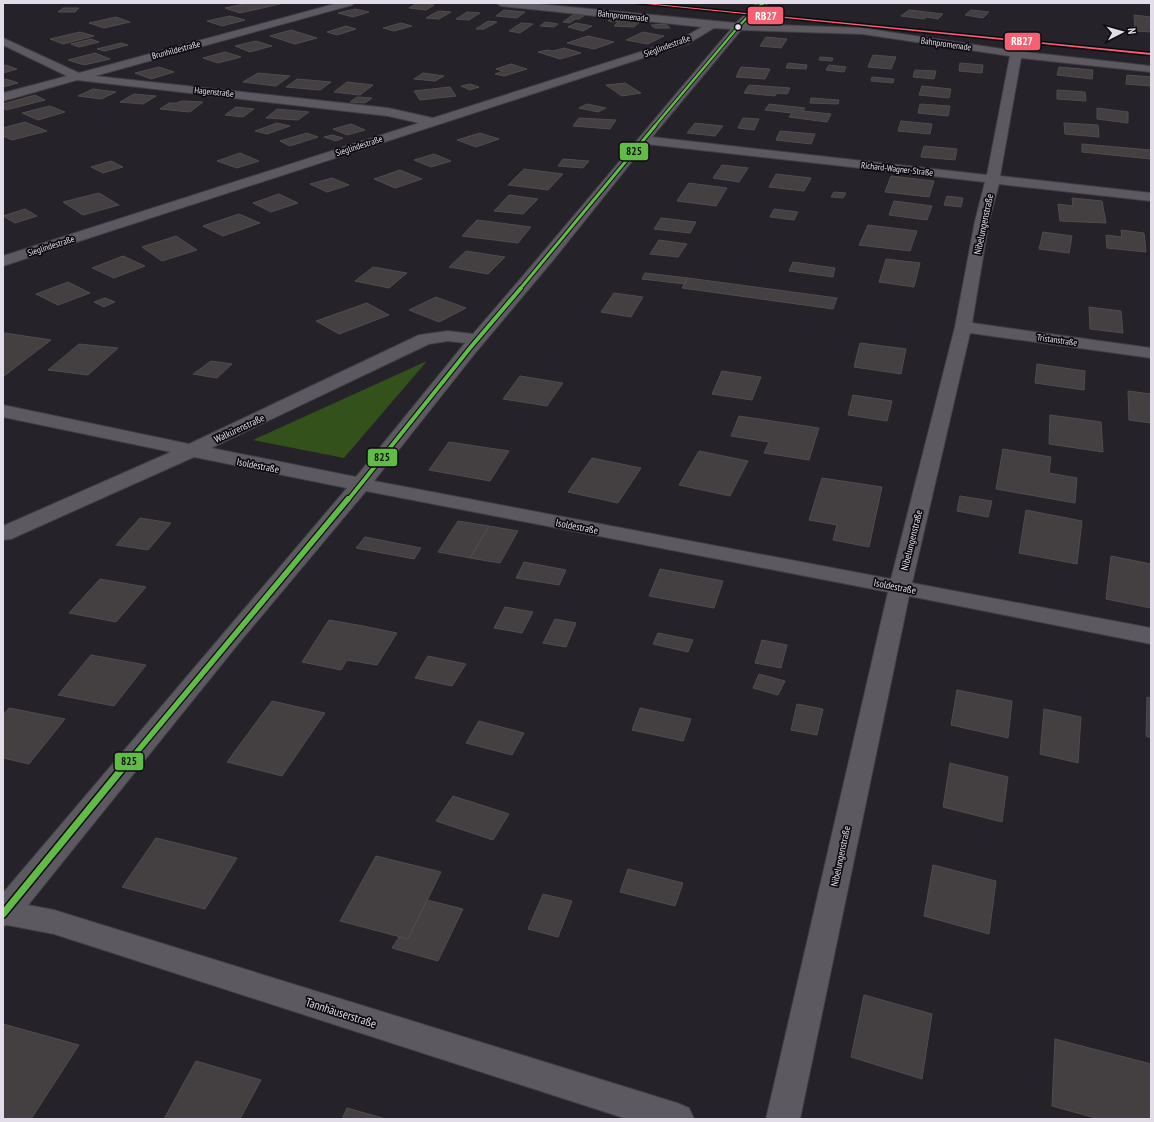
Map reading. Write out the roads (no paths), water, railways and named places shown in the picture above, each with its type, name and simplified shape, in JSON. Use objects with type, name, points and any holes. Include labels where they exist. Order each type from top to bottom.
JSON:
[{"type":"street","name":"Brunhildestraße","points":[[3,97],[349,3]]},
{"type":"street","name":"Bahnpromenade","points":[[501,3],[712,25],[862,31],[1016,54],[1151,69]]},
{"type":"street","points":[[748,4],[763,4]]},
{"type":"street","points":[[4,913],[230,639],[360,485],[477,340],[643,140],[738,27],[763,4]]},
{"type":"street","name":"Sieglindestraße","points":[[3,261],[685,41],[712,25]]},
{"type":"street","name":"Hagenstraße","points":[[3,41],[78,77],[388,112],[433,122]]},
{"type":"street","name":"Nibelungenstraße","points":[[783,1119],[900,587],[963,327],[982,222],[993,179],[1016,54]]},
{"type":"street","name":"Richard-Wagner-Straße","points":[[643,140],[1151,196]]},
{"type":"street","name":"Tristanstraße","points":[[963,327],[1151,353]]},
{"type":"street","name":"Walkürenstraße","points":[[3,534],[190,451],[425,339],[448,336],[477,340]]},
{"type":"street","name":"Isoldestraße","points":[[3,411],[190,451],[360,485],[1151,636]]},
{"type":"street","name":"Tannhäuserstraße","points":[[4,913],[54,922],[677,1119]]}]
